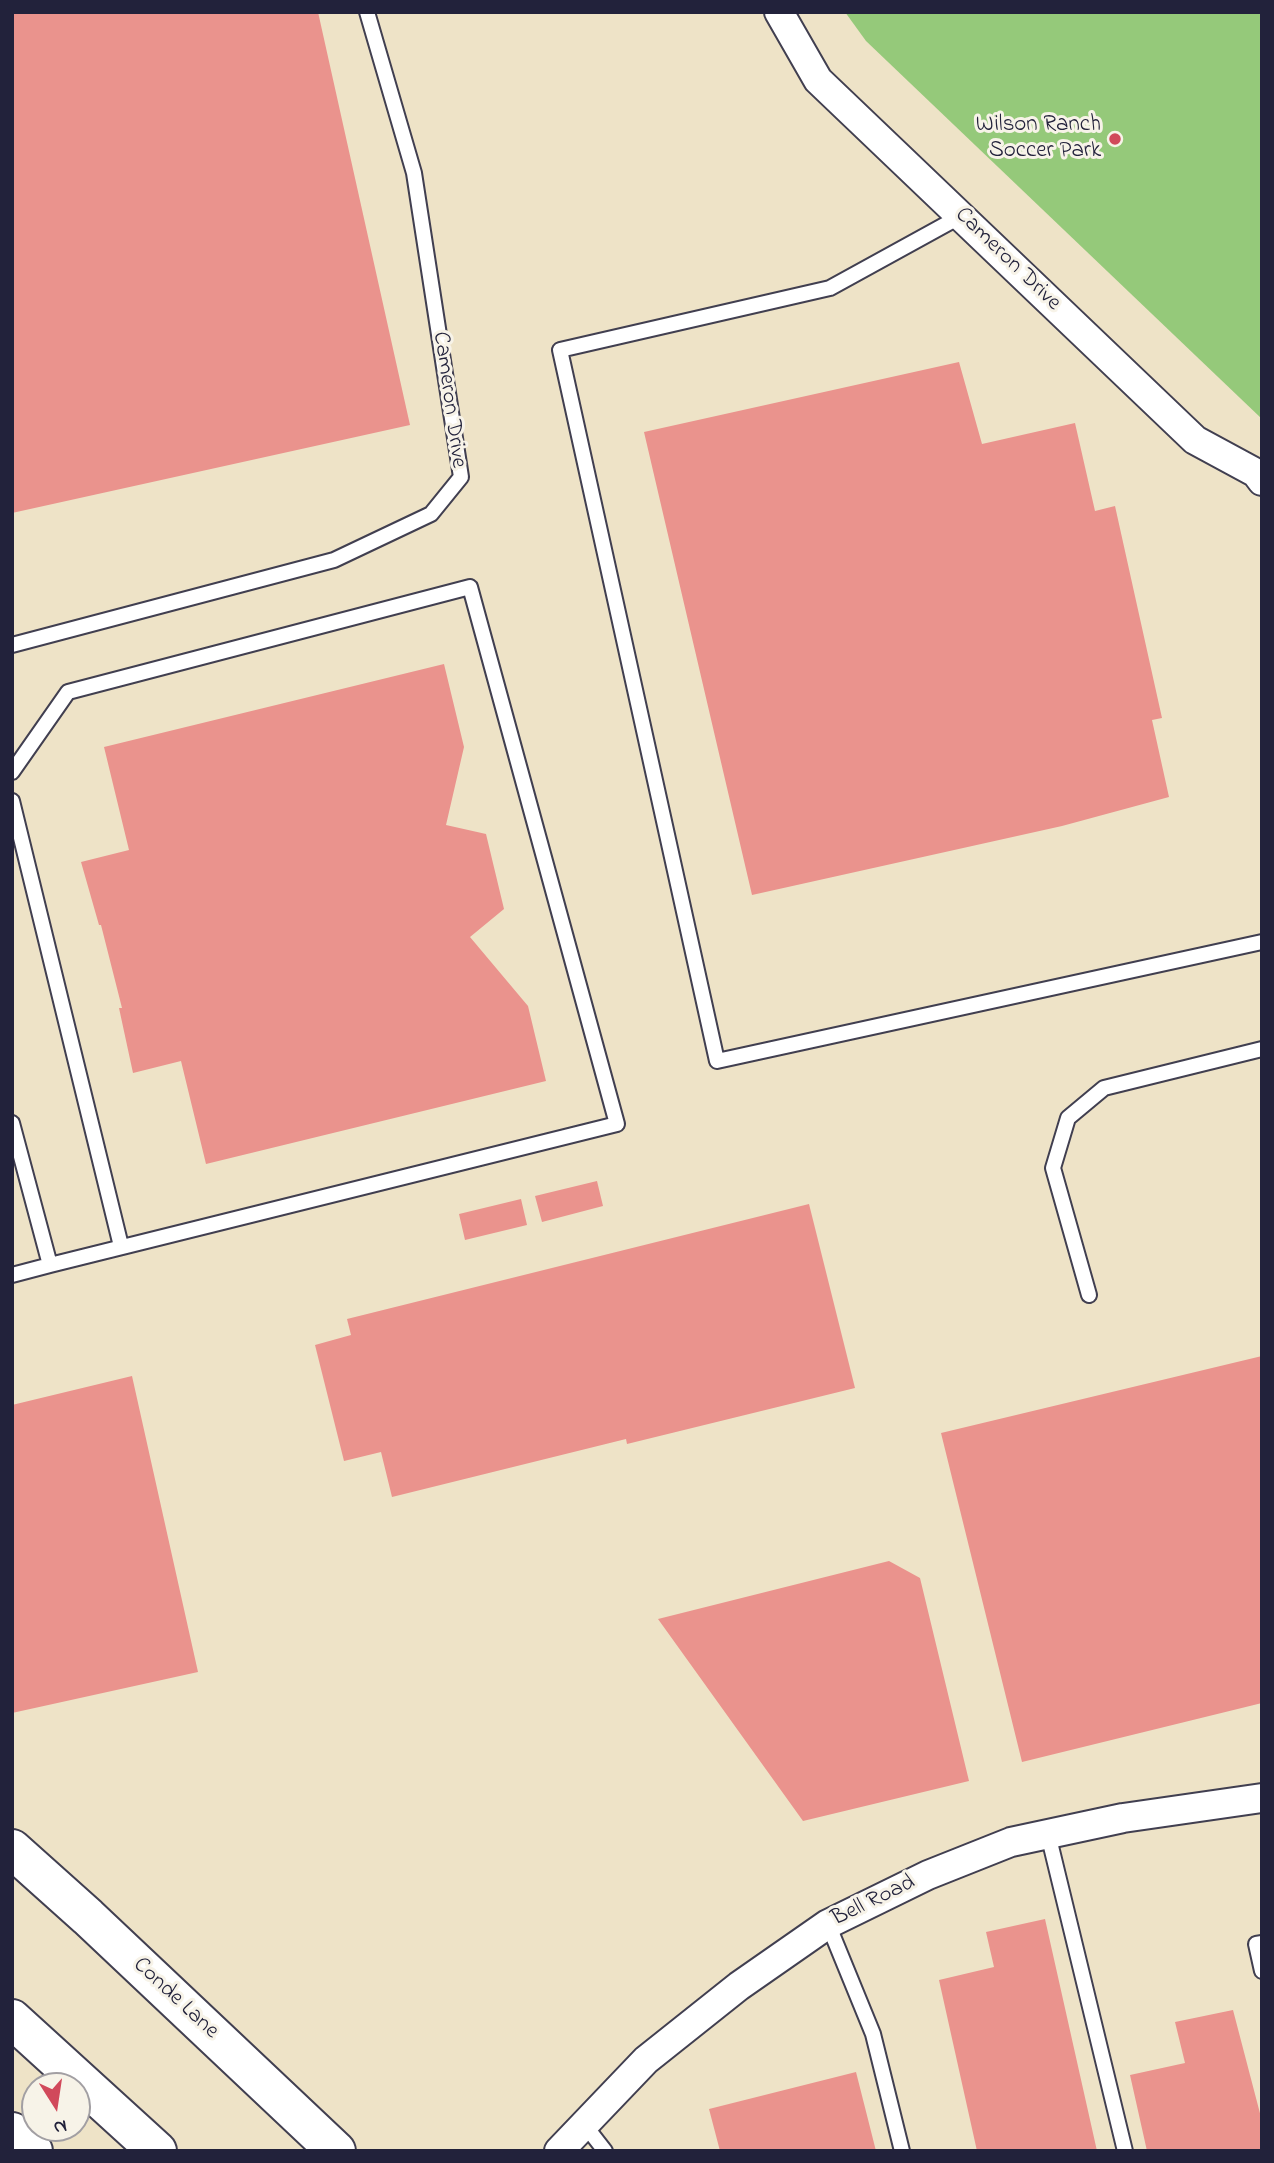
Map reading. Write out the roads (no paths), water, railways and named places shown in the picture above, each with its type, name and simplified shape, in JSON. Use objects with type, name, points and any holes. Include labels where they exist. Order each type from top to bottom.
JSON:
[{"type":"main road","name":"Conde Lane","points":[[12,1849],[336,2151]]},
{"type":"main road","points":[[12,2019],[157,2151]]},
{"type":"main road","points":[[12,2132],[33,2151]]},
{"type":"street","name":"Cameron Drive","points":[[779,12],[818,80],[1195,440],[1256,473],[1262,481]]},
{"type":"street","name":"Bell Road","points":[[559,2151],[646,2060],[739,1986],[828,1924],[928,1875],[1011,1842],[1123,1818],[1262,1798]]},
{"type":"lane","name":"Cameron Drive","points":[[12,645],[334,560],[431,514],[461,477],[414,173],[367,12]]},
{"type":"lane","points":[[961,216],[830,288],[560,350],[717,1061],[1262,942]]},
{"type":"lane","points":[[12,772],[68,692],[470,587],[617,1124],[12,1275]]},
{"type":"lane","points":[[12,801],[121,1246]]},
{"type":"lane","points":[[1089,1295],[1053,1168],[1068,1118],[1104,1088],[1262,1049]]},
{"type":"lane","points":[[12,1123],[50,1265]]},
{"type":"lane","points":[[1048,1834],[1125,2151]]},
{"type":"lane","points":[[828,1924],[873,2034],[902,2151]]},
{"type":"lane","points":[[1262,1943],[1256,1944],[1262,1970]]},
{"type":"lane","points":[[584,2124],[605,2151]]},
{"type":"place","name":"Wilson Ranch Soccer Park","points":[[1115,139]]}]
